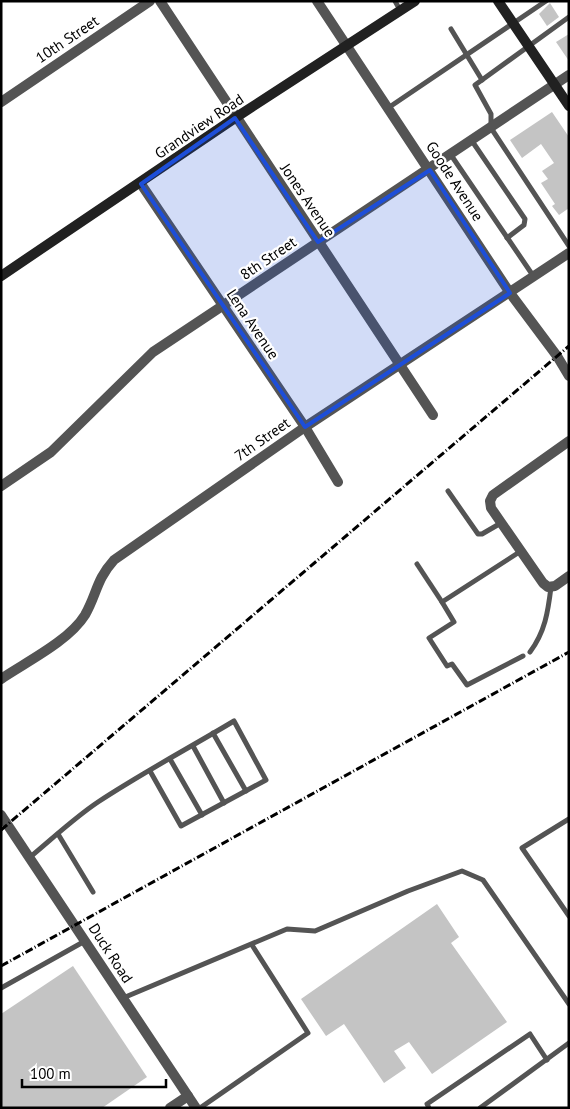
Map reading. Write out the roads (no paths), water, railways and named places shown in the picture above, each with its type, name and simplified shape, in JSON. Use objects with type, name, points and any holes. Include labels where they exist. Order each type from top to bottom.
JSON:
[{"type":"street","name":"10th Street","points":[[1,102],[150,1]]},
{"type":"street","name":"Jones Avenue","points":[[160,1],[235,118],[433,415]]},
{"type":"street","name":"Goode Avenue","points":[[317,1],[510,293],[557,356],[569,376]]},
{"type":"street","name":"Grandview Road","points":[[1,276],[141,184],[235,118],[348,46],[398,6],[415,1]]},
{"type":"street","points":[[502,2],[528,46],[569,106]]},
{"type":"street","name":"8th Street","points":[[1,486],[51,452],[154,352],[451,156],[569,75]]},
{"type":"street","name":"Lena Avenue","points":[[141,184],[305,428],[338,482]]},
{"type":"street","name":"7th Street","points":[[1,679],[72,630],[85,614],[102,574],[114,560],[399,364],[569,254]]},
{"type":"street","points":[[569,441],[493,495],[490,501],[491,508],[501,523],[549,586],[569,576]]},
{"type":"street","name":"Duck Road","points":[[1,815],[188,1096],[198,1108]]},
{"type":"street","points":[[170,1108],[188,1096]]},
{"type":"lane","points":[[388,108],[546,1]]},
{"type":"lane","points":[[569,17],[475,86],[491,114],[491,128],[569,246]]},
{"type":"lane","points":[[451,29],[482,80]]},
{"type":"lane","points":[[472,141],[525,219],[524,225],[507,238]]},
{"type":"lane","points":[[451,156],[534,277]]},
{"type":"lane","points":[[448,492],[478,534],[482,534],[501,523]]},
{"type":"lane","points":[[442,602],[521,551]]},
{"type":"lane","points":[[417,564],[454,622],[429,638],[448,666],[452,664],[467,685],[522,656]]},
{"type":"lane","points":[[530,652],[541,638],[547,617],[549,586]]},
{"type":"lane","points":[[30,858],[97,802],[234,721],[266,780],[181,826],[150,771]]},
{"type":"lane","points":[[214,733],[246,791]]},
{"type":"lane","points":[[193,746],[224,803]]},
{"type":"lane","points":[[170,759],[202,815]]},
{"type":"lane","points":[[569,819],[522,848],[569,916]]},
{"type":"lane","points":[[58,834],[93,892]]},
{"type":"lane","points":[[123,998],[287,929],[315,930],[462,871],[483,880],[569,1004]]},
{"type":"lane","points":[[1,988],[85,941]]},
{"type":"lane","points":[[198,1108],[308,1033],[252,945]]},
{"type":"lane","points":[[429,1108],[427,1104],[530,1034],[547,1060]]},
{"type":"lane","points":[[480,1108],[569,1043]]},
{"type":"railway","points":[[1,830],[569,346]]},
{"type":"railway","points":[[1,966],[569,652]]}]
